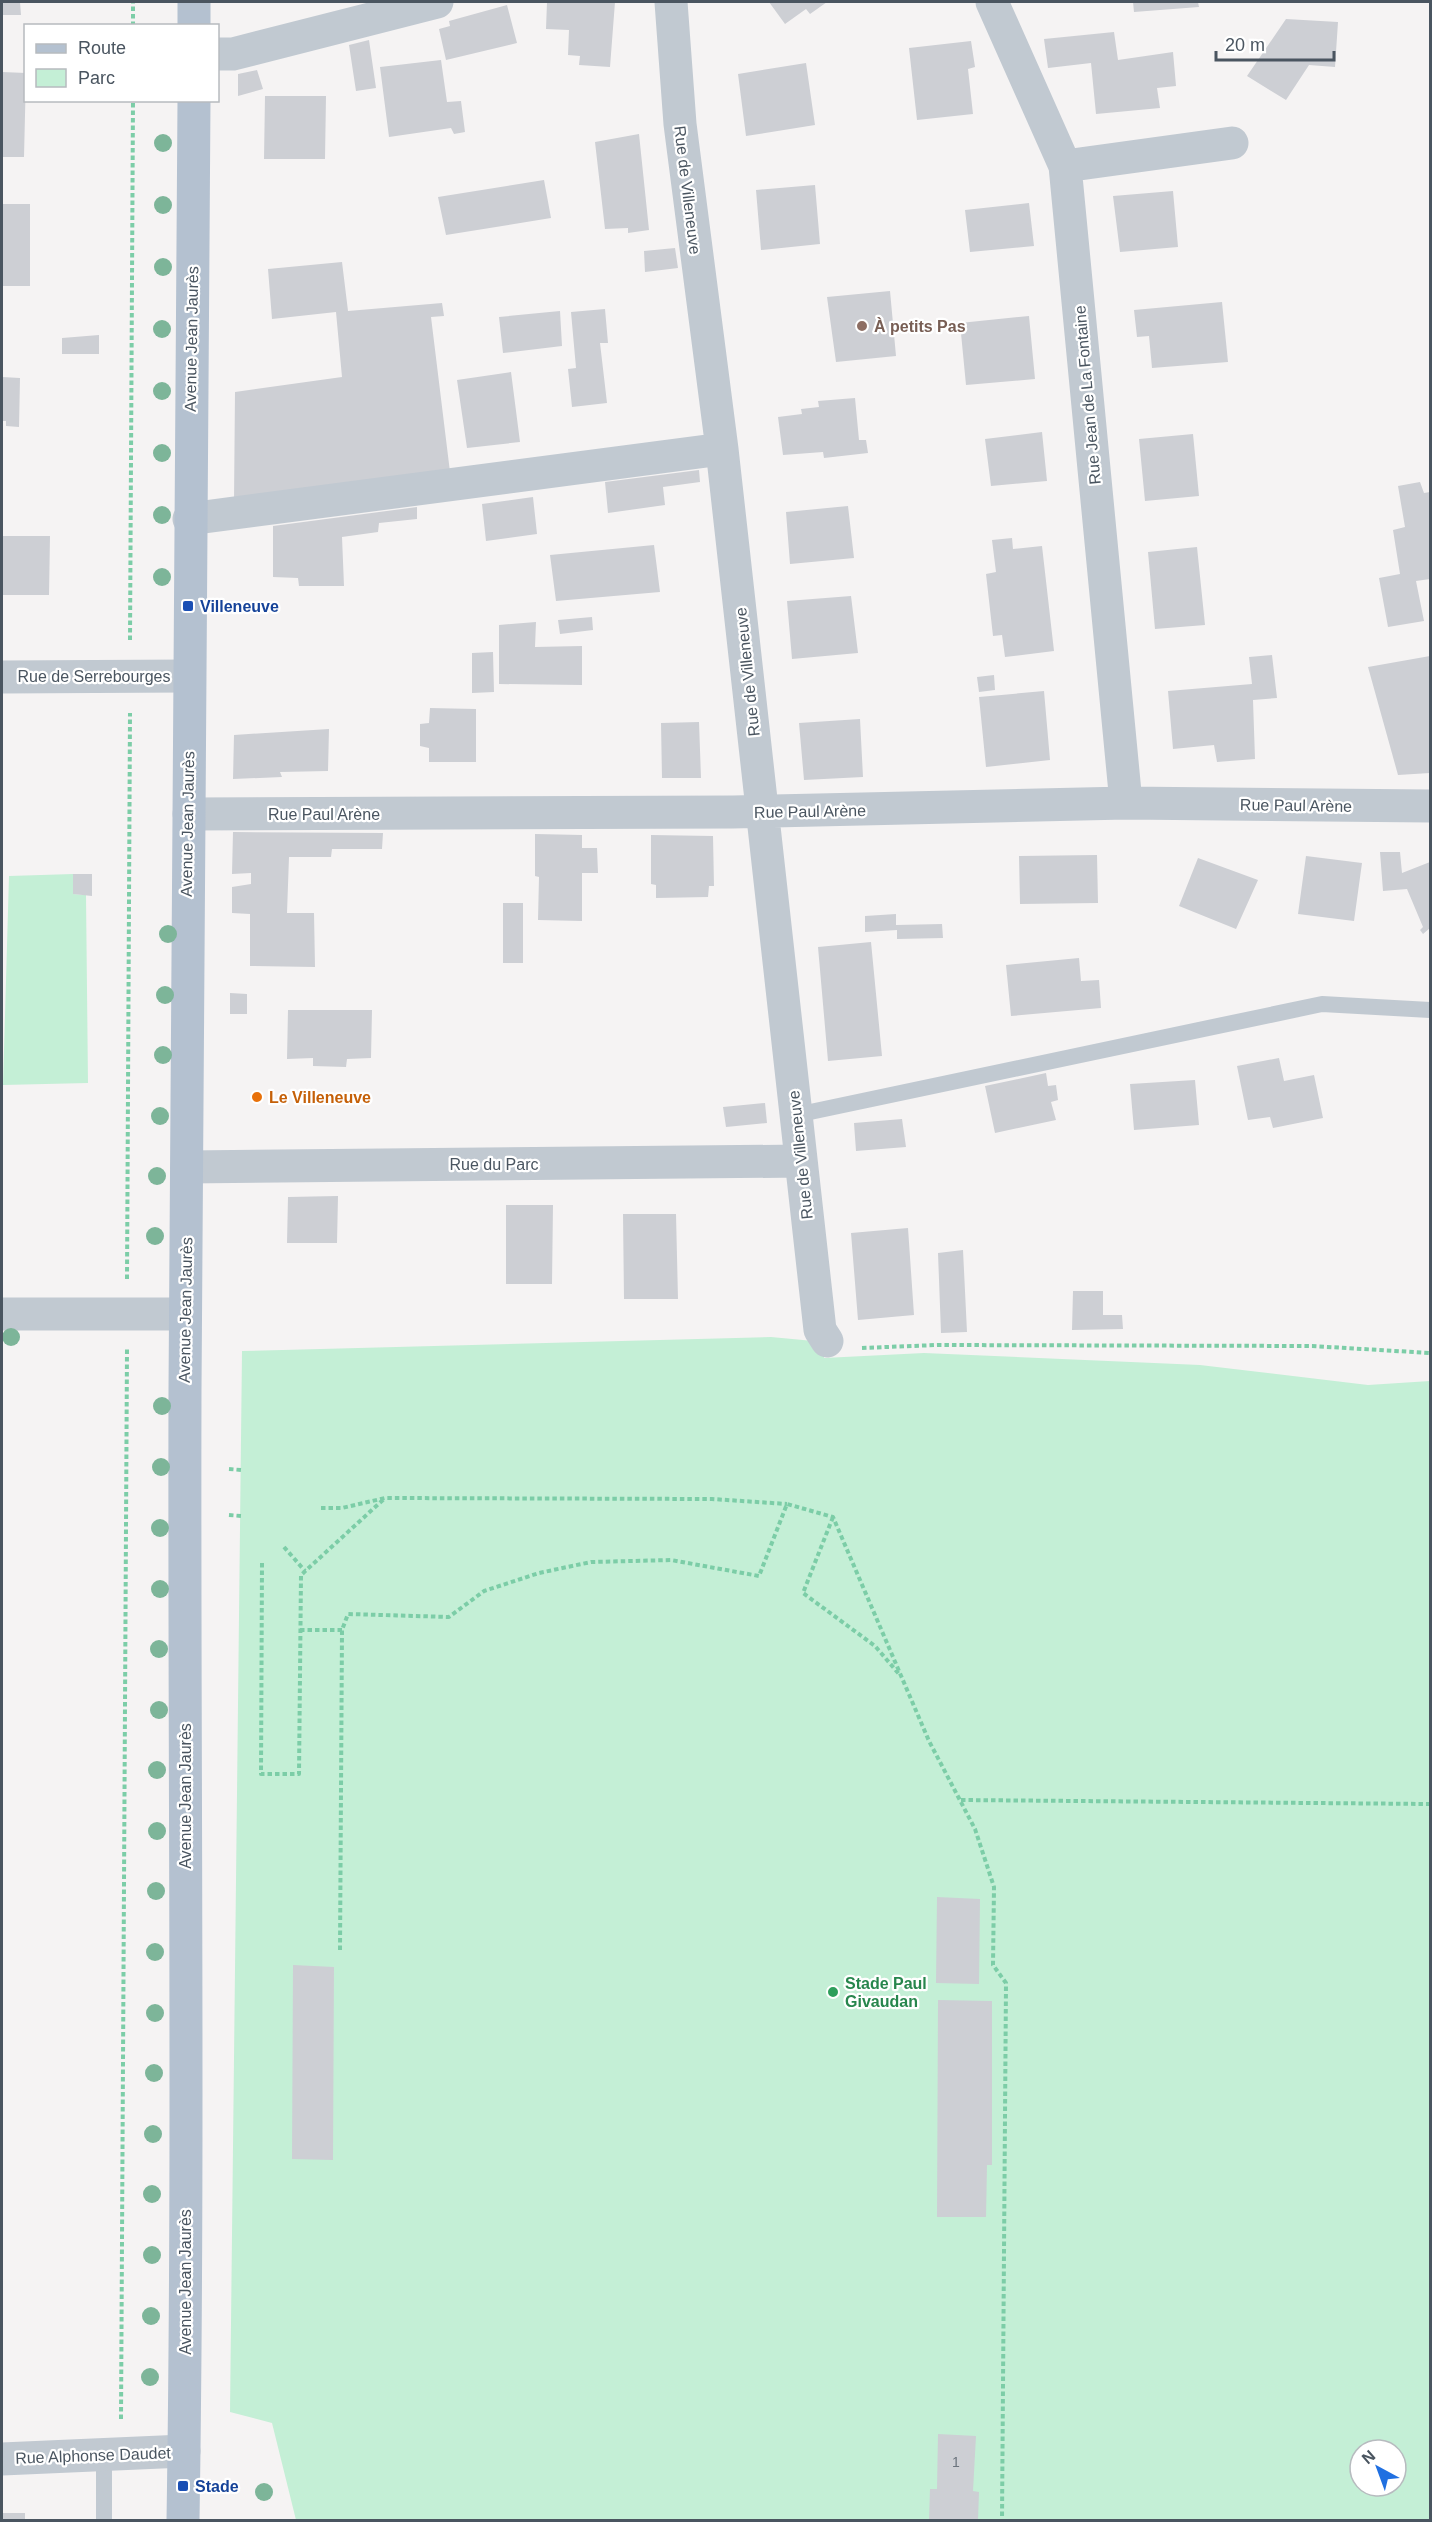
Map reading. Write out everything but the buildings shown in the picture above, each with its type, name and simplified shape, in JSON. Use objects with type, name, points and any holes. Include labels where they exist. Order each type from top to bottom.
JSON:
[{"type":"main road","points":[[194,2],[194,24]]},
{"type":"main road","name":"Avenue Jean Jaurès","points":[[183,2520],[185,1314],[189,814],[187,676],[194,102]]},
{"type":"street","points":[[219,54],[233,54],[437,2]]},
{"type":"street","name":"Rue de Villeneuve","points":[[671,2],[680,124],[722,448],[820,1330],[827,1341]]},
{"type":"street","name":"Rue Jean de La Fontaine","points":[[992,2],[1065,166],[1126,803]]},
{"type":"street","points":[[1065,166],[1232,143]]},
{"type":"street","points":[[189,519],[722,448]]},
{"type":"street","name":"Rue de Serrebourges","points":[[2,677],[187,676]]},
{"type":"street","name":"Rue Paul Arène","points":[[189,814],[762,812],[1126,803],[1431,806]]},
{"type":"street","name":"Rue du Parc","points":[[187,1167],[801,1161]]},
{"type":"street","points":[[2,1314],[185,1314]]},
{"type":"street","name":"Rue Alphonse Daudet","points":[[2,2459],[184,2451]]},
{"type":"lane","points":[[796,1115],[1322,1004],[1431,1010]]},
{"type":"lane","points":[[104,2454],[104,2520]]},
{"type":"path","points":[[133,2],[133,24]]},
{"type":"path","points":[[827,1341],[832,1349],[937,1345],[1300,1346],[1431,1353]]},
{"type":"path","points":[[229,1469],[241,1470]]},
{"type":"path","points":[[262,1563],[261,1773],[299,1774],[301,1575],[385,1497]]},
{"type":"path","points":[[321,1508],[342,1508],[385,1497],[712,1499],[787,1504],[833,1517]]},
{"type":"path","points":[[340,1950],[342,1630],[348,1614],[449,1617],[484,1591],[539,1573],[591,1562],[671,1560],[759,1576],[787,1504]]},
{"type":"path","points":[[229,1515],[241,1516]]},
{"type":"path","points":[[833,1517],[929,1741],[975,1828],[994,1887],[993,1965],[1006,1983],[1002,2520]]},
{"type":"path","points":[[833,1517],[803,1593],[875,1646],[902,1676]]},
{"type":"path","points":[[284,1547],[305,1571]]},
{"type":"path","points":[[300,1629],[342,1630]]},
{"type":"path","points":[[961,1800],[1431,1804]]},
{"type":"green space","points":[[73,874],[73,894],[86,895],[88,1083],[3,1085],[9,876]]},
{"type":"green space","name":"Stade Paul Givaudan","points":[[771,1337],[824,1342],[824,1358],[924,1353],[1200,1365],[1368,1385],[1430,1381],[1430,2520],[296,2520],[272,2423],[230,2412],[242,1351]]},
{"type":"place","name":"À petits Pas","points":[[862,326]]},
{"type":"place","name":"Villeneuve","points":[[188,606]]},
{"type":"place","name":"Le Villeneuve","points":[[257,1097]]},
{"type":"place","name":"Stade Paul Givaudan","points":[[833,1992]]},
{"type":"place","name":"Stade","points":[[183,2486]]}]
